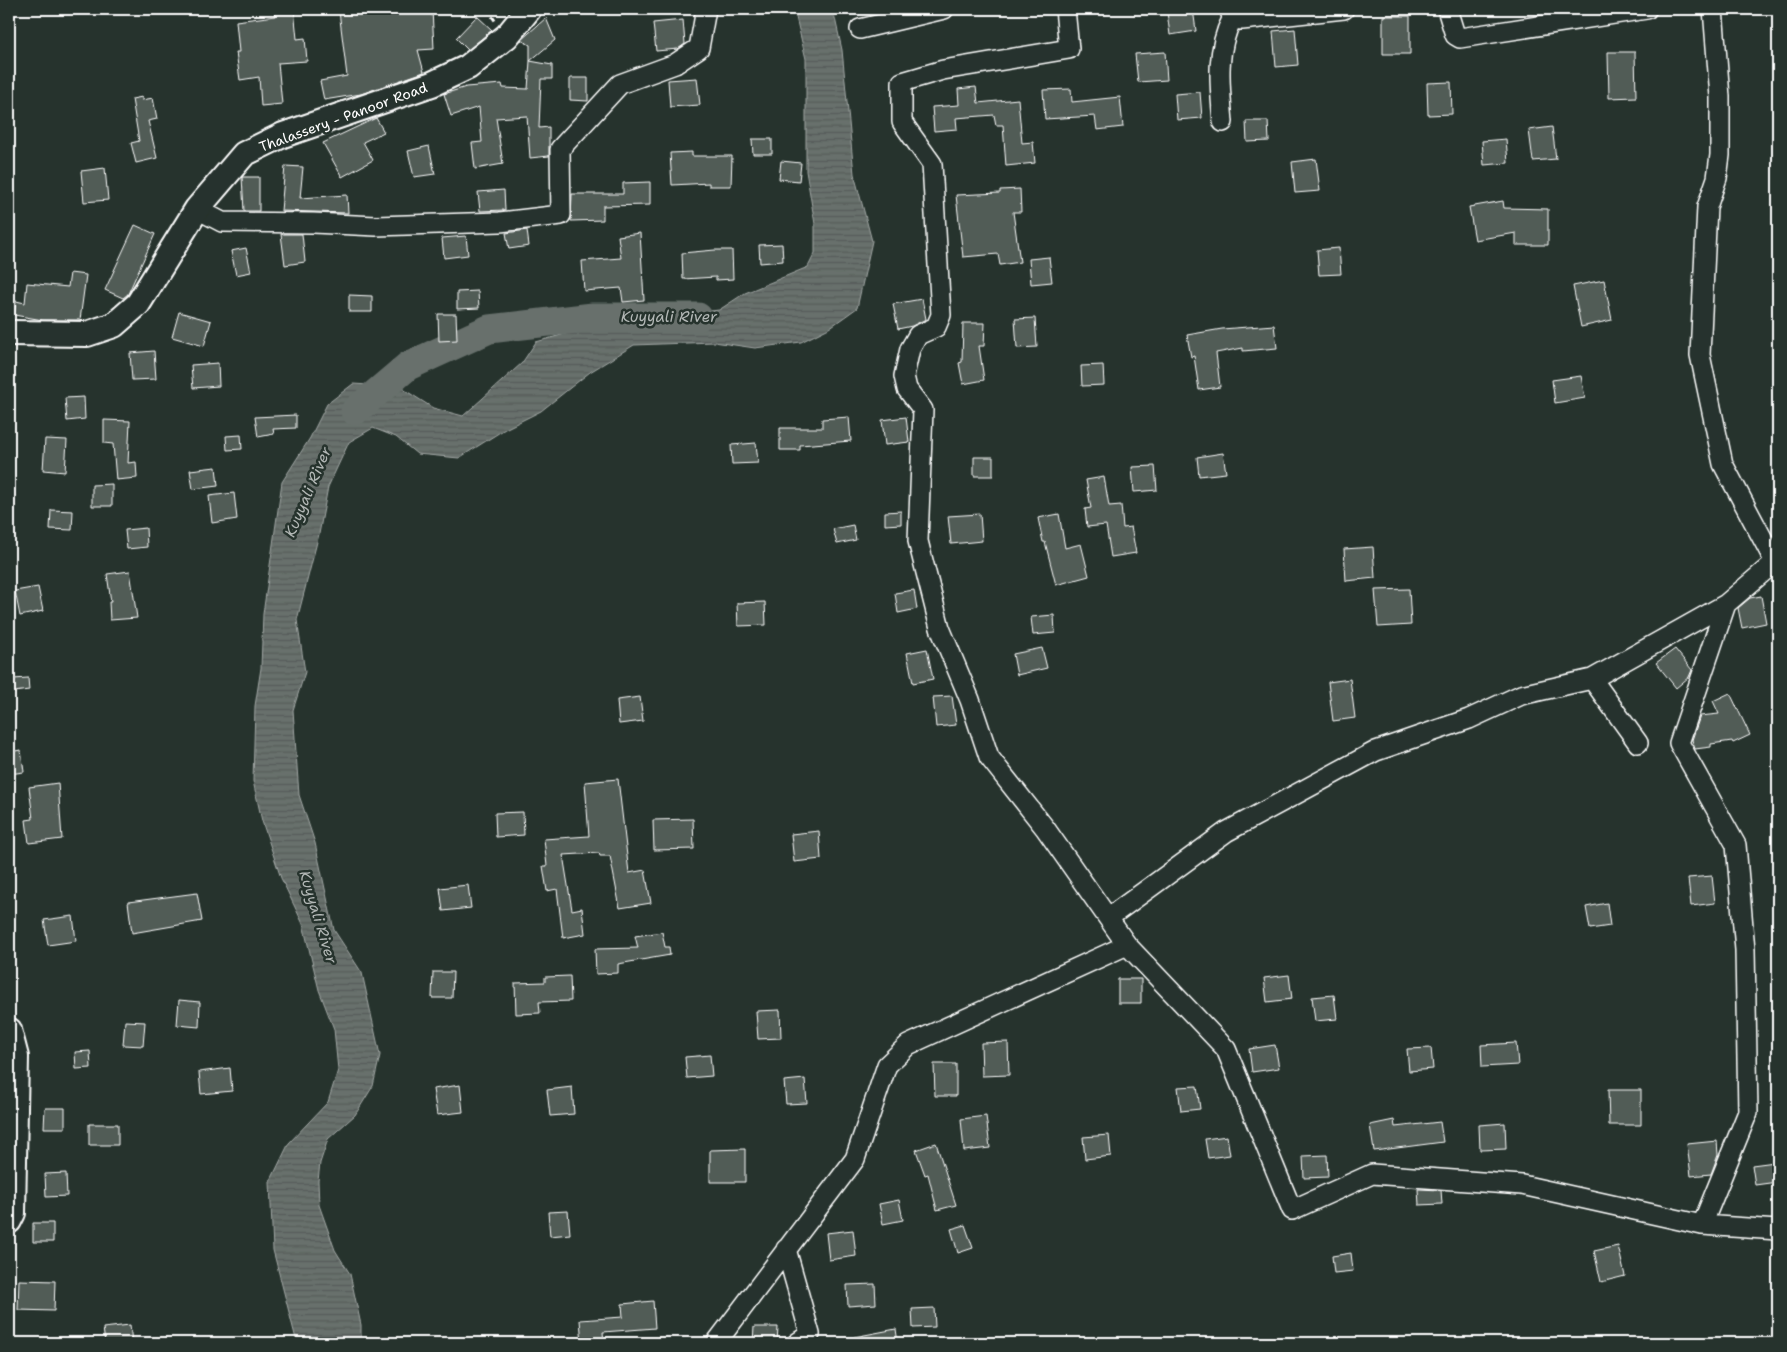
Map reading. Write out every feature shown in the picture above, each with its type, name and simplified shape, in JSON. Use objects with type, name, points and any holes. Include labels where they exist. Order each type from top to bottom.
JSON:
[{"type":"main road","name":"Thalassery - Panoor Road","points":[[9,333],[87,334],[114,325],[138,304],[197,209],[244,154],[284,136],[432,84],[468,67],[507,36],[528,9]]},
{"type":"main road","points":[[9,1030],[16,1057],[13,1212],[9,1221]]},
{"type":"street","points":[[197,209],[222,222],[376,226],[500,222],[561,215],[560,149],[620,84],[675,64],[699,48],[706,9]]},
{"type":"street","points":[[860,29],[944,9]]},
{"type":"street","points":[[1065,9],[1069,49],[943,70],[902,82],[902,122],[932,164],[941,315],[936,327],[918,335],[910,349],[904,376],[907,388],[924,410],[918,541],[940,628],[970,700],[988,757],[1045,828],[1127,945],[1226,1049],[1292,1210],[1372,1174],[1522,1185],[1702,1225],[1778,1230]]},
{"type":"street","points":[[1223,122],[1219,78],[1220,53],[1231,14],[1344,9]]},
{"type":"street","points":[[1447,9],[1455,35],[1460,38],[1647,9]]},
{"type":"street","points":[[1108,918],[1226,832],[1376,751],[1469,720],[1521,695],[1592,679],[1726,604],[1775,562],[1723,464],[1700,355],[1707,207],[1717,178],[1720,154],[1720,97],[1713,9]]},
{"type":"street","points":[[1702,1225],[1748,1112],[1746,950],[1736,845],[1679,742],[1726,604]]},
{"type":"street","points":[[1592,679],[1638,743]]},
{"type":"street","points":[[716,1343],[855,1159],[887,1065],[908,1044],[1127,945]]},
{"type":"street","points":[[786,1250],[810,1334],[797,1343]]},
{"type":"water","points":[[794,9],[833,9],[842,50],[854,174],[872,241],[857,308],[829,328],[801,342],[755,348],[714,342],[634,345],[590,372],[541,411],[505,429],[459,458],[417,454],[396,437],[373,428],[349,442],[328,487],[319,534],[297,620],[305,672],[293,710],[299,795],[315,843],[334,930],[362,973],[380,1055],[373,1086],[355,1115],[328,1139],[320,1163],[318,1181],[319,1205],[335,1250],[350,1274],[361,1325],[361,1343],[297,1343],[273,1250],[270,1182],[289,1143],[328,1102],[338,1070],[334,1029],[319,990],[303,924],[281,878],[262,821],[253,781],[255,706],[261,668],[263,614],[282,482],[310,438],[327,404],[353,384],[400,387],[433,408],[463,416],[522,363],[536,342],[601,324],[719,310],[745,293],[808,267],[815,253],[815,224],[806,171],[806,59]]},
{"type":"building","points":[[274,9],[294,9],[297,39],[305,38],[307,61],[278,63],[282,104],[261,106],[259,77],[240,80],[236,52],[239,52],[236,21],[275,16]]},
{"type":"building","points":[[358,9],[432,9],[434,49],[418,50],[424,72],[361,94],[324,100],[320,81],[347,76],[339,11]]},
{"type":"building","points":[[1193,9],[1196,31],[1170,35],[1167,12]]},
{"type":"building","points":[[477,16],[492,30],[468,50],[456,38]]},
{"type":"building","points":[[1383,16],[1410,16],[1410,54],[1383,54]]},
{"type":"building","points":[[546,18],[555,40],[530,61],[530,45],[521,40]]},
{"type":"building","points":[[683,20],[685,44],[678,49],[656,51],[653,23]]},
{"type":"building","points":[[1295,29],[1298,65],[1276,67],[1273,31]]},
{"type":"building","points":[[1165,52],[1167,80],[1138,82],[1135,54]]},
{"type":"building","points":[[1608,52],[1635,52],[1636,97],[1609,98]]},
{"type":"building","points":[[530,61],[552,65],[552,79],[541,79],[539,128],[549,127],[549,156],[530,158],[527,116],[496,118],[503,164],[475,169],[472,143],[482,142],[479,107],[451,116],[444,94],[466,87],[502,84],[503,88],[528,89]]},
{"type":"building","points":[[570,78],[588,78],[588,101],[570,100]]},
{"type":"building","points":[[697,78],[700,105],[670,107],[668,80]]},
{"type":"building","points":[[1451,82],[1452,114],[1428,115],[1427,83]]},
{"type":"building","points":[[976,87],[978,103],[1018,99],[1022,143],[1033,142],[1035,163],[1006,166],[1003,125],[996,125],[994,115],[956,118],[957,129],[934,131],[932,107],[959,105],[958,89]]},
{"type":"building","points":[[1071,89],[1072,102],[1120,97],[1123,127],[1097,130],[1095,116],[1045,119],[1043,90]]},
{"type":"building","points":[[1200,92],[1202,118],[1177,120],[1175,94]]},
{"type":"building","points":[[142,97],[142,100],[153,98],[157,119],[148,121],[157,158],[136,163],[131,143],[139,141],[132,99]]},
{"type":"building","points":[[376,118],[384,132],[363,142],[373,160],[342,177],[323,143]]},
{"type":"building","points":[[1246,121],[1268,121],[1269,141],[1247,142]]},
{"type":"building","points":[[1552,127],[1556,159],[1533,161],[1529,130]]},
{"type":"building","points":[[752,139],[772,139],[772,154],[753,154]]},
{"type":"building","points":[[1506,139],[1508,163],[1484,165],[1482,141]]},
{"type":"building","points":[[429,146],[435,174],[414,177],[408,151]]},
{"type":"building","points":[[692,152],[692,156],[732,156],[731,186],[709,186],[709,183],[672,185],[670,153]]},
{"type":"building","points":[[1316,159],[1320,191],[1295,193],[1292,162]]},
{"type":"building","points":[[781,161],[801,163],[799,181],[779,179]]},
{"type":"building","points":[[285,166],[303,167],[300,198],[347,195],[348,213],[281,211]]},
{"type":"building","points":[[105,168],[108,200],[84,202],[81,171]]},
{"type":"building","points":[[242,177],[259,177],[259,211],[244,211]]},
{"type":"building","points":[[650,182],[650,205],[603,206],[603,220],[571,221],[572,194],[623,194],[623,183]]},
{"type":"building","points":[[1020,189],[1021,212],[1013,212],[1020,262],[1000,265],[998,254],[963,257],[956,195],[1000,193],[1000,190]]},
{"type":"building","points":[[504,190],[505,210],[480,211],[478,192]]},
{"type":"building","points":[[1503,201],[1504,208],[1548,209],[1548,245],[1516,245],[1516,233],[1475,240],[1469,207]]},
{"type":"building","points":[[135,225],[155,234],[128,294],[123,298],[105,290]]},
{"type":"building","points":[[527,230],[529,246],[509,249],[506,233]]},
{"type":"building","points":[[640,233],[644,300],[623,302],[621,288],[584,291],[582,261],[621,258],[618,236]]},
{"type":"building","points":[[281,234],[302,234],[305,262],[285,265]]},
{"type":"building","points":[[466,236],[468,255],[444,258],[442,238]]},
{"type":"building","points":[[782,244],[783,261],[760,263],[759,245]]},
{"type":"building","points":[[246,248],[251,272],[236,275],[231,251]]},
{"type":"building","points":[[1339,248],[1341,274],[1319,275],[1317,250]]},
{"type":"building","points":[[732,250],[733,279],[716,280],[716,277],[683,279],[682,253]]},
{"type":"building","points":[[1049,257],[1052,282],[1031,284],[1029,259]]},
{"type":"building","points":[[70,273],[86,275],[80,320],[43,320],[14,315],[16,301],[25,303],[27,283],[68,287]]},
{"type":"building","points":[[1604,280],[1612,320],[1581,327],[1573,286]]},
{"type":"building","points":[[478,291],[479,308],[457,309],[457,292]]},
{"type":"building","points":[[349,295],[372,296],[372,312],[349,312]]},
{"type":"building","points":[[922,299],[926,319],[912,326],[898,329],[893,304]]},
{"type":"building","points":[[179,312],[211,321],[204,346],[172,337]]},
{"type":"building","points":[[438,314],[456,314],[457,340],[439,341]]},
{"type":"building","points":[[1035,318],[1037,347],[1017,348],[1015,319]]},
{"type":"building","points":[[963,323],[985,323],[984,346],[979,346],[984,380],[963,384],[959,363],[962,362]]},
{"type":"building","points":[[1274,325],[1277,348],[1243,351],[1243,348],[1216,353],[1220,387],[1199,390],[1194,356],[1191,357],[1187,335],[1222,329]]},
{"type":"building","points":[[154,351],[156,379],[132,380],[130,353]]},
{"type":"building","points":[[218,363],[219,386],[193,388],[191,365]]},
{"type":"building","points":[[1103,365],[1104,385],[1082,386],[1081,366]]},
{"type":"building","points":[[1581,376],[1585,398],[1555,403],[1552,380]]},
{"type":"building","points":[[84,397],[85,419],[67,421],[65,398]]},
{"type":"building","points":[[296,415],[296,428],[273,429],[274,434],[258,437],[255,417]]},
{"type":"building","points":[[849,417],[851,441],[800,445],[800,450],[780,450],[780,428],[822,428],[822,419]]},
{"type":"building","points":[[906,417],[909,442],[885,445],[882,420]]},
{"type":"building","points":[[104,420],[130,421],[128,463],[136,462],[137,478],[116,480],[113,444],[104,443]]},
{"type":"building","points":[[241,435],[242,449],[227,450],[226,436]]},
{"type":"building","points":[[45,439],[67,440],[65,472],[43,470]]},
{"type":"building","points":[[756,443],[758,463],[732,464],[731,445]]},
{"type":"building","points":[[1223,453],[1226,473],[1199,476],[1197,457]]},
{"type":"building","points":[[974,457],[993,457],[993,476],[974,476]]},
{"type":"building","points":[[1155,466],[1157,490],[1134,492],[1132,467]]},
{"type":"building","points":[[216,467],[218,486],[193,489],[190,470]]},
{"type":"building","points":[[1104,477],[1109,506],[1121,505],[1123,528],[1131,527],[1136,553],[1111,557],[1106,525],[1087,527],[1085,509],[1091,508],[1086,480]]},
{"type":"building","points":[[112,484],[112,506],[92,506],[92,485]]},
{"type":"building","points":[[234,493],[237,519],[212,523],[209,496]]},
{"type":"building","points":[[51,510],[73,511],[72,530],[50,529]]},
{"type":"building","points":[[901,511],[901,524],[885,525],[885,512]]},
{"type":"building","points":[[980,514],[982,541],[951,544],[948,516]]},
{"type":"building","points":[[1059,514],[1065,548],[1081,544],[1089,576],[1056,585],[1038,518]]},
{"type":"building","points":[[853,525],[856,540],[837,544],[833,529]]},
{"type":"building","points":[[146,528],[147,547],[127,549],[125,530]]},
{"type":"building","points":[[1373,547],[1375,578],[1346,581],[1344,549]]},
{"type":"building","points":[[130,571],[137,618],[110,620],[109,602],[111,602],[107,574]]},
{"type":"building","points":[[38,587],[43,611],[20,616],[15,591]]},
{"type":"building","points":[[1409,589],[1411,625],[1378,627],[1375,590]]},
{"type":"building","points":[[914,590],[917,609],[898,613],[895,593]]},
{"type":"building","points":[[1761,596],[1766,623],[1742,628],[1738,608],[1750,598]]},
{"type":"building","points":[[765,602],[766,625],[738,626],[737,603]]},
{"type":"building","points":[[1054,615],[1055,633],[1033,635],[1031,617]]},
{"type":"building","points":[[1042,648],[1047,668],[1017,675],[1013,654]]},
{"type":"building","points":[[927,649],[933,679],[913,683],[907,653]]},
{"type":"building","points":[[1675,649],[1692,670],[1689,677],[1676,688],[1656,663]]},
{"type":"building","points":[[28,678],[29,690],[14,692],[13,679]]},
{"type":"building","points":[[1350,679],[1355,718],[1333,721],[1328,682]]},
{"type":"building","points":[[1730,693],[1750,735],[1733,743],[1732,741],[1711,744],[1711,747],[1695,749],[1692,740],[1700,716],[1719,714],[1713,701]]},
{"type":"building","points":[[952,696],[956,725],[936,727],[933,697]]},
{"type":"building","points":[[640,697],[643,721],[619,724],[617,700]]},
{"type":"building","points":[[21,750],[24,772],[9,774],[9,752]]},
{"type":"building","points":[[618,779],[629,873],[645,870],[651,903],[620,908],[610,856],[600,856],[599,853],[563,855],[572,910],[582,908],[585,934],[563,938],[557,889],[547,891],[543,866],[547,866],[544,839],[589,836],[585,782]]},
{"type":"building","points":[[58,783],[62,839],[29,843],[26,820],[33,819],[29,787]]},
{"type":"building","points":[[523,812],[524,835],[496,837],[495,813]]},
{"type":"building","points":[[693,819],[694,849],[654,850],[653,820]]},
{"type":"building","points":[[819,831],[821,859],[794,862],[791,834]]},
{"type":"building","points":[[1712,876],[1715,903],[1691,906],[1688,878]]},
{"type":"building","points":[[468,885],[471,908],[443,911],[440,888]]},
{"type":"building","points":[[197,893],[202,921],[132,933],[128,902]]},
{"type":"building","points":[[1607,903],[1610,926],[1590,929],[1586,907]]},
{"type":"building","points":[[73,916],[76,941],[48,945],[44,920]]},
{"type":"building","points":[[662,932],[665,947],[669,947],[670,955],[618,964],[618,973],[596,974],[595,949],[638,948],[635,936]]},
{"type":"building","points":[[433,972],[453,972],[452,998],[432,998]]},
{"type":"building","points":[[1289,975],[1292,999],[1267,1002],[1264,978]]},
{"type":"building","points":[[570,976],[571,1001],[539,1002],[540,1013],[516,1014],[515,983],[545,982],[545,977]]},
{"type":"building","points":[[1118,979],[1141,979],[1141,1003],[1118,1003]]},
{"type":"building","points":[[1334,995],[1337,1019],[1315,1021],[1312,997]]},
{"type":"building","points":[[179,1000],[200,1002],[199,1027],[177,1025]]},
{"type":"building","points":[[780,1010],[781,1038],[758,1039],[756,1011]]},
{"type":"building","points":[[125,1021],[145,1022],[143,1046],[123,1045]]},
{"type":"building","points":[[1008,1042],[1009,1075],[982,1076],[981,1043]]},
{"type":"building","points":[[1516,1043],[1518,1065],[1482,1067],[1481,1045]]},
{"type":"building","points":[[1275,1045],[1279,1068],[1252,1072],[1249,1049]]},
{"type":"building","points":[[1431,1048],[1433,1069],[1409,1071],[1407,1049]]},
{"type":"building","points":[[90,1051],[91,1068],[76,1069],[75,1052]]},
{"type":"building","points":[[710,1055],[712,1076],[687,1078],[685,1057]]},
{"type":"building","points":[[934,1064],[956,1064],[956,1096],[935,1096]]},
{"type":"building","points":[[230,1068],[232,1091],[201,1094],[199,1072]]},
{"type":"building","points":[[805,1079],[807,1103],[786,1104],[784,1081]]},
{"type":"building","points":[[460,1085],[463,1112],[437,1115],[433,1089]]},
{"type":"building","points":[[1197,1086],[1200,1109],[1181,1111],[1178,1087]]},
{"type":"building","points":[[572,1087],[574,1114],[550,1116],[547,1090]]},
{"type":"building","points":[[1608,1090],[1641,1090],[1641,1125],[1609,1125]]},
{"type":"building","points":[[45,1108],[65,1108],[65,1128],[44,1128]]},
{"type":"building","points":[[986,1116],[990,1148],[964,1151],[961,1119]]},
{"type":"building","points":[[1394,1120],[1395,1127],[1440,1122],[1443,1142],[1374,1151],[1370,1125]]},
{"type":"building","points":[[1505,1123],[1506,1149],[1480,1150],[1479,1125]]},
{"type":"building","points":[[89,1124],[118,1124],[118,1145],[89,1145]]},
{"type":"building","points":[[1109,1135],[1111,1156],[1085,1159],[1083,1137]]},
{"type":"building","points":[[1227,1136],[1230,1155],[1208,1158],[1205,1139]]},
{"type":"building","points":[[1717,1141],[1718,1155],[1711,1174],[1691,1176],[1687,1144]]},
{"type":"building","points":[[936,1143],[956,1205],[937,1210],[928,1174],[925,1175],[916,1150]]},
{"type":"building","points":[[745,1149],[745,1182],[710,1182],[710,1150]]},
{"type":"building","points":[[1327,1155],[1328,1177],[1304,1178],[1303,1156]]},
{"type":"building","points":[[1775,1162],[1777,1182],[1755,1185],[1752,1165]]},
{"type":"building","points":[[66,1173],[67,1196],[46,1197],[45,1174]]},
{"type":"building","points":[[1418,1189],[1441,1190],[1442,1204],[1419,1205]]},
{"type":"building","points":[[899,1200],[903,1220],[883,1224],[879,1204]]},
{"type":"building","points":[[568,1211],[570,1234],[550,1236],[548,1212]]},
{"type":"building","points":[[33,1223],[53,1223],[53,1242],[33,1242]]},
{"type":"building","points":[[965,1225],[973,1248],[958,1253],[951,1229]]},
{"type":"building","points":[[853,1230],[856,1256],[829,1260],[826,1233]]},
{"type":"building","points":[[1618,1246],[1625,1276],[1601,1282],[1594,1251]]},
{"type":"building","points":[[1351,1253],[1353,1271],[1334,1273],[1332,1256]]},
{"type":"building","points":[[19,1280],[55,1281],[54,1311],[18,1310]]},
{"type":"building","points":[[875,1284],[876,1304],[848,1306],[847,1285]]},
{"type":"building","points":[[653,1301],[655,1328],[603,1332],[604,1343],[582,1343],[580,1320],[623,1317],[622,1304]]},
{"type":"building","points":[[934,1308],[935,1327],[913,1328],[912,1309]]},
{"type":"building","points":[[130,1325],[132,1343],[105,1343],[103,1328]]},
{"type":"building","points":[[754,1327],[778,1327],[777,1343],[753,1343]]},
{"type":"building","points":[[896,1329],[898,1343],[854,1343],[854,1337]]},
{"type":"waterway","name":"Kuyyali River","points":[[355,411],[408,366],[489,329],[593,317],[698,317]]}]
